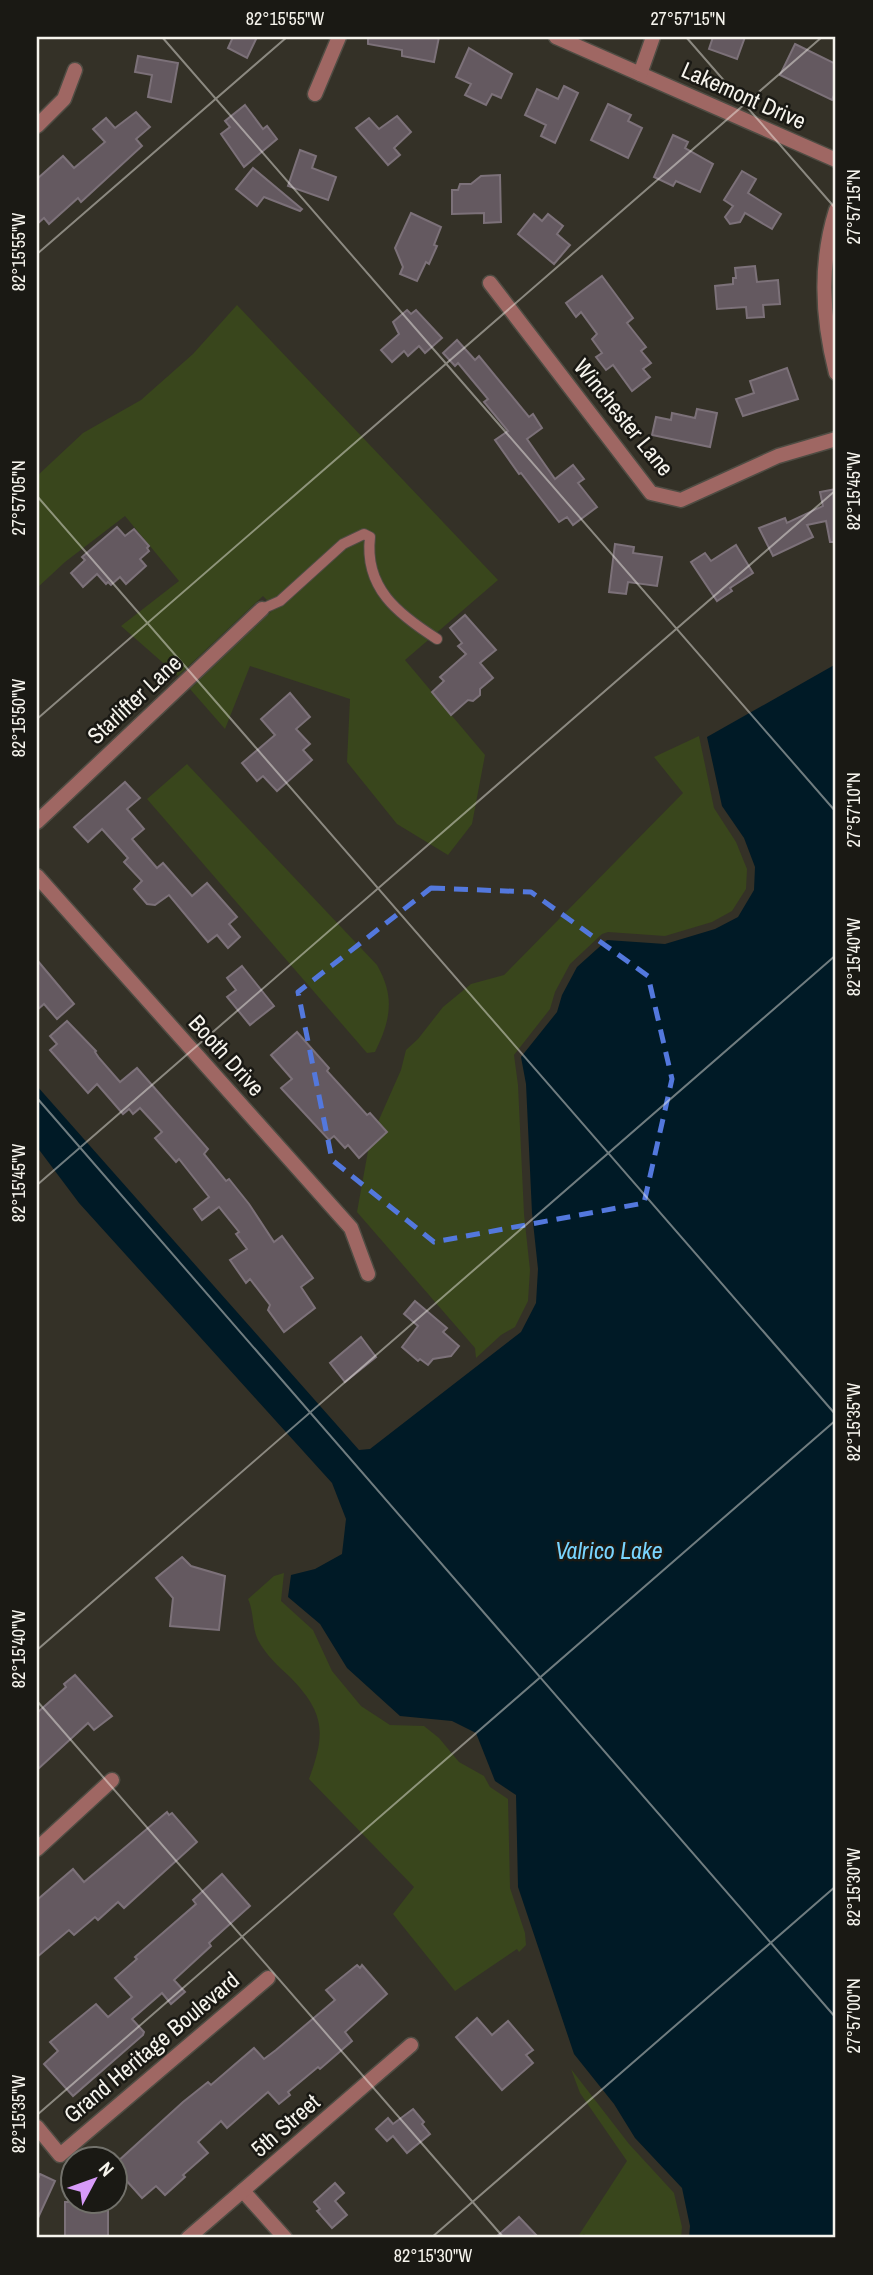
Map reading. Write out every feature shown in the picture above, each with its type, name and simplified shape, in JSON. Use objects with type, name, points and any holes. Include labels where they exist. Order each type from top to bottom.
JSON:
[{"type":"street","points":[[315,93],[339,37]]},
{"type":"street","name":"Lakemont Drive","points":[[556,37],[836,160]]},
{"type":"street","points":[[640,74],[653,37]]},
{"type":"street","points":[[37,126],[64,99],[75,70]]},
{"type":"street","points":[[836,210],[829,234],[823,296],[836,373]]},
{"type":"street","name":"Winchester Lane","points":[[490,283],[651,493],[681,500],[778,456],[836,439]]},
{"type":"street","name":"Starlifter Lane","points":[[37,822],[262,609]]},
{"type":"street","name":"Booth Drive","points":[[37,876],[351,1228],[368,1274]]},
{"type":"street","points":[[37,1849],[112,1780]]},
{"type":"street","name":"Grand Heritage Boulevard","points":[[37,2127],[60,2155],[268,1978]]},
{"type":"street","name":"5th Street","points":[[188,2238],[411,2045]]},
{"type":"street","points":[[243,2191],[285,2238]]},
{"type":"lane","points":[[262,609],[280,601],[342,544],[364,534],[370,537],[367,558],[384,595],[405,618],[437,639]]},
{"type":"highlighted area","points":[[431,888],[531,892],[648,976],[672,1079],[644,1203],[434,1242],[332,1160],[298,992]]},
{"type":"green space","points":[[237,305],[498,580],[405,660],[485,755],[472,824],[448,855],[397,824],[347,762],[350,699],[250,666],[225,729],[190,689],[275,608],[263,596],[178,676],[121,626],[179,581],[125,516],[65,562],[37,588],[37,476],[83,433],[141,400],[193,354]]},
{"type":"green space","points":[[699,736],[714,808],[736,842],[747,869],[746,889],[732,911],[712,922],[665,936],[608,932],[602,934],[570,964],[555,992],[550,1009],[514,1055],[530,1270],[528,1301],[515,1327],[501,1335],[476,1358],[475,1348],[357,1212],[370,1140],[401,1070],[406,1050],[443,1007],[471,984],[504,975],[683,793],[654,757]]},
{"type":"green space","points":[[187,764],[377,965],[387,987],[389,1008],[385,1029],[375,1052],[367,1053],[147,799]]},
{"type":"green space","points":[[284,1573],[281,1601],[313,1630],[332,1671],[361,1706],[390,1725],[424,1726],[439,1738],[459,1762],[484,1776],[490,1787],[508,1799],[510,1888],[525,1933],[526,1945],[455,1991],[393,1914],[414,1887],[309,1779],[320,1736],[316,1713],[302,1690],[261,1645],[248,1599],[274,1576]]},
{"type":"green space","points":[[571,2069],[629,2144],[674,2193],[682,2227],[681,2238],[588,2238],[584,2234],[577,2238],[627,2161],[580,2093]]},
{"type":"water","name":"Valrico Lake","points":[[836,664],[836,2238],[689,2238],[690,2226],[682,2188],[635,2138],[614,2104],[574,2054],[518,1887],[516,1795],[495,1781],[476,1733],[452,1721],[400,1716],[347,1668],[320,1624],[288,1597],[291,1575],[315,1569],[342,1554],[346,1519],[332,1483],[79,1203],[37,1147],[37,1086],[359,1450],[370,1449],[521,1332],[536,1303],[538,1269],[532,1213],[526,1084],[521,1057],[557,1012],[562,995],[577,967],[607,940],[665,944],[715,929],[738,917],[754,890],[755,867],[744,838],[722,806],[707,737]]},
{"type":"building","points":[[233,37],[257,37],[247,58],[228,48]]},
{"type":"building","points":[[368,37],[439,37],[434,62],[402,56],[402,50],[368,44]]},
{"type":"building","points":[[713,37],[745,37],[737,59],[709,49]]},
{"type":"building","points":[[795,44],[836,64],[836,90],[832,100],[780,75]]},
{"type":"building","points":[[469,48],[512,74],[501,98],[492,94],[486,105],[465,95],[471,84],[456,77]]},
{"type":"building","points":[[138,56],[178,63],[171,102],[148,97],[152,75],[135,72]]},
{"type":"building","points":[[564,86],[578,93],[555,143],[541,136],[546,125],[525,115],[537,89],[558,99]]},
{"type":"building","points":[[608,104],[631,115],[628,121],[642,128],[628,158],[591,140]]},
{"type":"building","points":[[245,105],[263,129],[267,126],[277,139],[244,167],[221,134],[230,127],[225,121]]},
{"type":"building","points":[[136,112],[150,127],[136,139],[142,146],[81,202],[78,198],[49,224],[44,218],[37,224],[37,179],[63,156],[74,168],[105,142],[93,129],[106,118],[115,128]]},
{"type":"building","points":[[397,116],[411,132],[394,148],[400,155],[388,165],[356,128],[369,118],[379,129]]},
{"type":"building","points":[[673,135],[688,142],[685,148],[713,164],[700,192],[676,181],[673,186],[654,177]]},
{"type":"building","points":[[300,150],[316,156],[312,168],[336,177],[328,200],[288,186]]},
{"type":"building","points":[[253,168],[302,209],[300,211],[264,197],[257,206],[236,189]]},
{"type":"building","points":[[742,171],[756,179],[748,193],[781,214],[772,229],[745,213],[740,222],[730,224],[725,217],[733,206],[724,200]]},
{"type":"building","points":[[500,175],[501,222],[484,223],[484,213],[452,214],[452,190],[458,190],[460,184],[471,184],[481,176]]},
{"type":"building","points":[[411,213],[441,227],[429,264],[426,262],[417,281],[400,274],[403,267],[395,248]]},
{"type":"building","points":[[534,214],[542,221],[548,214],[563,226],[557,234],[570,245],[554,264],[518,234]]},
{"type":"building","points":[[755,266],[757,282],[778,280],[780,304],[763,305],[764,317],[747,318],[746,307],[717,309],[715,286],[733,284],[733,278],[736,278],[735,268]]},
{"type":"building","points":[[602,276],[633,318],[627,323],[646,347],[641,351],[651,363],[643,369],[650,377],[632,391],[613,365],[606,370],[596,357],[602,353],[592,339],[597,334],[581,312],[576,317],[566,303]]},
{"type":"building","points":[[407,310],[411,314],[416,310],[442,338],[425,353],[419,346],[408,356],[404,351],[392,362],[381,350],[399,334],[393,322]]},
{"type":"building","points":[[457,340],[475,360],[479,356],[529,417],[533,414],[542,428],[527,439],[555,479],[573,465],[584,479],[578,483],[597,507],[573,525],[567,517],[559,522],[495,440],[508,431],[484,402],[488,399],[458,363],[455,366],[443,353]]},
{"type":"building","points":[[787,368],[798,399],[743,416],[736,399],[754,393],[750,381]]},
{"type":"building","points":[[697,409],[717,413],[710,447],[652,435],[656,417],[671,420],[672,413],[695,418]]},
{"type":"building","points":[[836,489],[836,542],[830,542],[826,521],[807,525],[813,537],[773,556],[759,528],[785,518],[787,523],[823,506],[820,492]]},
{"type":"building","points":[[117,527],[125,536],[134,529],[149,546],[149,551],[140,559],[146,566],[126,584],[120,577],[111,585],[108,582],[106,584],[97,574],[83,587],[71,573],[85,560],[82,557]]},
{"type":"building","points":[[615,544],[634,547],[633,553],[662,557],[657,586],[628,582],[626,594],[609,592]]},
{"type":"building","points":[[736,545],[753,573],[730,588],[732,591],[717,601],[691,562],[705,553],[711,561]]},
{"type":"building","points":[[465,615],[496,650],[480,663],[493,678],[480,689],[480,695],[473,701],[468,700],[451,715],[432,692],[444,681],[440,677],[466,654],[458,646],[462,643],[450,628]]},
{"type":"building","points":[[290,693],[310,717],[296,729],[310,744],[303,750],[312,760],[277,791],[263,776],[257,781],[242,763],[275,735],[261,719]]},
{"type":"building","points":[[125,782],[140,798],[127,809],[144,829],[132,839],[157,868],[163,863],[192,896],[207,883],[237,917],[229,924],[240,937],[228,948],[217,935],[208,942],[169,895],[155,905],[147,904],[134,889],[142,881],[124,862],[128,858],[102,829],[88,842],[74,827]]},
{"type":"building","points":[[37,960],[74,1004],[57,1019],[44,1004],[37,1010]]},
{"type":"building","points":[[242,966],[274,1006],[250,1025],[227,997],[236,990],[227,978]]},
{"type":"building","points":[[67,1021],[96,1051],[120,1082],[137,1068],[208,1149],[204,1154],[249,1204],[274,1242],[282,1236],[313,1278],[301,1287],[315,1308],[284,1332],[268,1310],[270,1305],[250,1279],[246,1283],[230,1260],[247,1249],[236,1234],[239,1232],[219,1207],[202,1220],[194,1209],[209,1197],[179,1159],[176,1162],[155,1138],[162,1132],[140,1108],[133,1114],[129,1109],[123,1114],[97,1084],[88,1093],[50,1050],[57,1044],[50,1036]]},
{"type":"building","points":[[297,1032],[329,1068],[327,1071],[367,1115],[370,1113],[387,1132],[359,1158],[348,1145],[345,1148],[334,1136],[329,1140],[281,1088],[292,1079],[271,1055]]},
{"type":"building","points":[[415,1301],[447,1328],[443,1332],[459,1346],[451,1356],[433,1359],[428,1365],[420,1359],[418,1361],[402,1347],[418,1326],[404,1314]]},
{"type":"building","points":[[361,1337],[376,1357],[345,1382],[330,1363]]},
{"type":"building","points":[[182,1557],[191,1566],[225,1576],[219,1630],[170,1626],[173,1598],[156,1578]]},
{"type":"building","points":[[75,1675],[112,1716],[94,1730],[88,1723],[37,1770],[37,1713],[66,1687],[64,1684]]},
{"type":"building","points":[[167,1812],[169,1815],[172,1813],[197,1842],[124,1908],[118,1902],[98,1920],[95,1917],[74,1935],[69,1930],[37,1957],[37,1900],[73,1869],[84,1882]]},
{"type":"building","points":[[222,1874],[250,1906],[211,1941],[211,1946],[174,1980],[185,1992],[171,2004],[162,1993],[132,2019],[144,2032],[143,2035],[73,2096],[44,2064],[58,2051],[50,2042],[96,2004],[108,2017],[132,1997],[115,1978],[196,1904],[193,1900]]},
{"type":"building","points":[[357,1965],[360,1968],[362,1965],[387,1994],[345,2032],[352,2041],[288,2092],[290,2095],[279,2104],[268,2092],[227,2128],[221,2121],[198,2142],[208,2153],[183,2175],[185,2177],[165,2195],[156,2186],[142,2198],[130,2185],[130,2150],[183,2102],[208,2082],[211,2085],[254,2048],[264,2059],[276,2050],[335,2000],[326,1990]]},
{"type":"building","points":[[477,2018],[492,2035],[508,2021],[533,2050],[526,2055],[533,2063],[502,2090],[456,2037]]},
{"type":"building","points":[[413,2109],[430,2134],[407,2153],[393,2136],[387,2141],[376,2129],[388,2118],[393,2124]]},
{"type":"building","points":[[40,2174],[55,2181],[37,2220],[37,2181]]},
{"type":"building","points":[[335,2183],[344,2193],[335,2201],[347,2215],[332,2228],[317,2211],[320,2209],[314,2202]]},
{"type":"building","points":[[65,2216],[108,2216],[108,2238],[65,2238]]},
{"type":"building","points":[[519,2217],[539,2238],[495,2238]]}]
